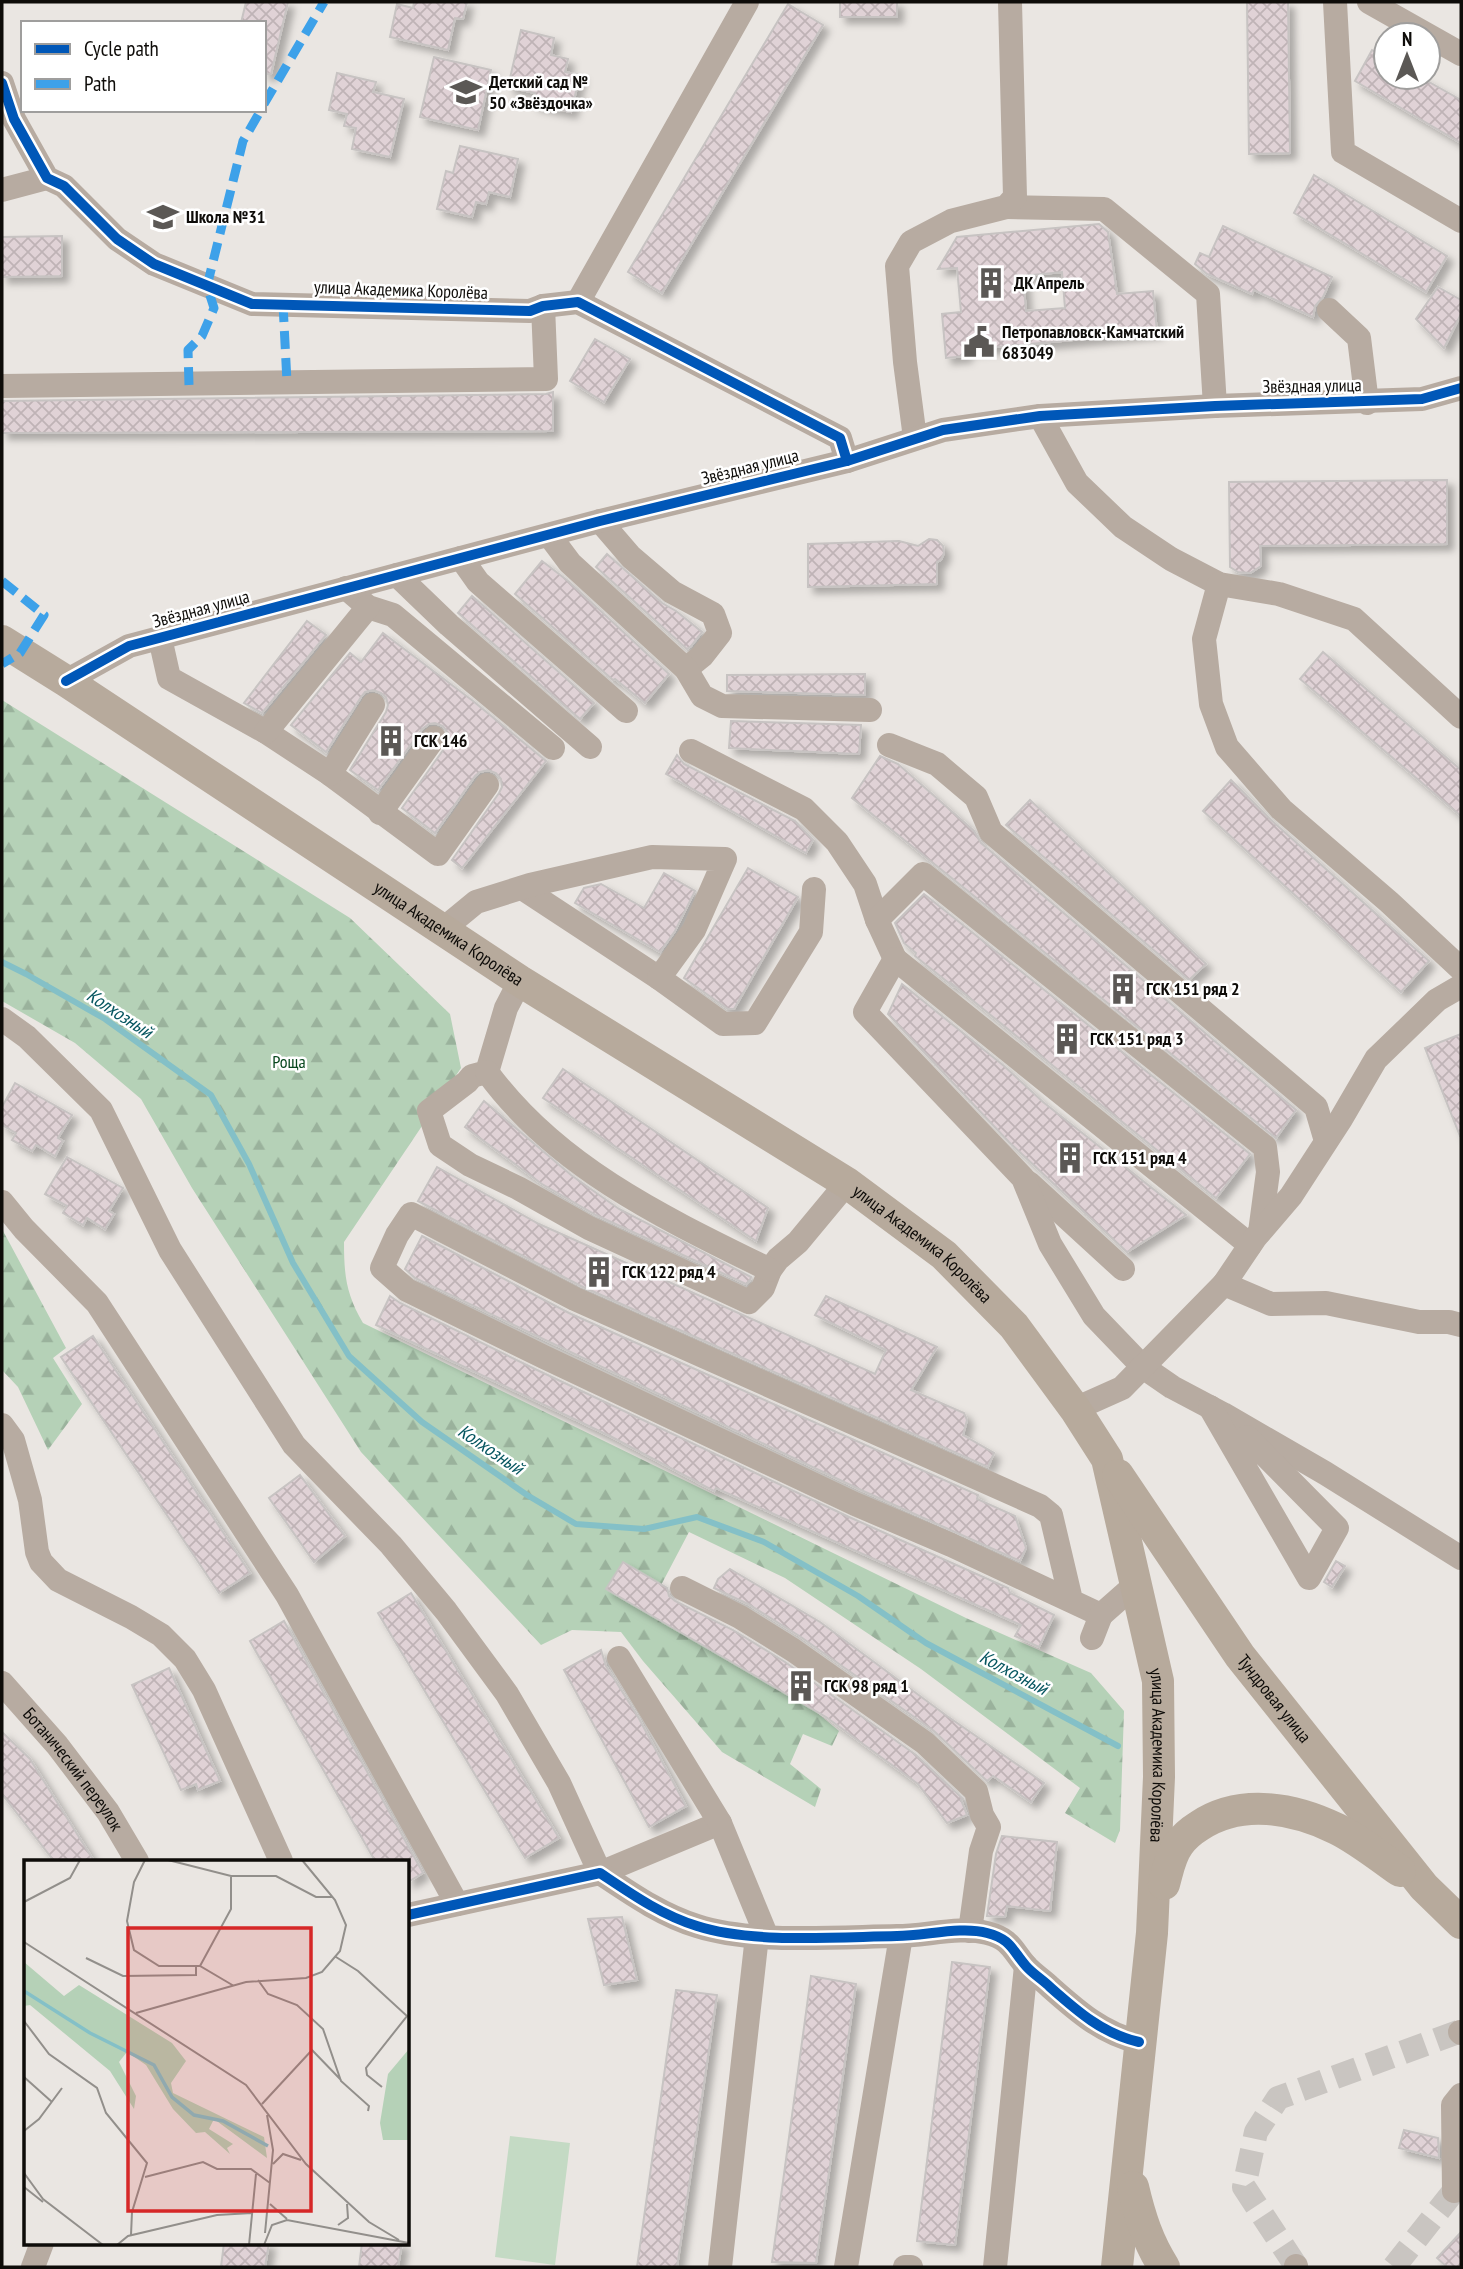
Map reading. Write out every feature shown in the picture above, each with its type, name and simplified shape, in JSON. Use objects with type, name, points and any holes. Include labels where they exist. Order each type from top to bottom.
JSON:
[{"type":"main road","name":"улица Академика Королёва","points":[[2,641],[520,981],[847,1183],[944,1255],[1014,1326],[1075,1409],[1107,1459],[1157,1681],[1159,1777],[1152,1933],[1139,2042],[1122,2264]]},
{"type":"main road","name":"Тундровая улица","points":[[1107,1459],[1240,1656],[1424,1886],[1461,1923]]},
{"type":"main road","points":[[1152,1933],[1171,1857],[1180,1842],[1205,1822],[1240,1809],[1284,1811],[1339,1830],[1424,1886]]},
{"type":"main road","points":[[1128,2165],[1141,2222],[1164,2267]]},
{"type":"street","points":[[747,2],[578,302],[840,438],[847,461]]},
{"type":"street","points":[[1006,207],[1015,197],[1010,2]]},
{"type":"street","points":[[1335,2],[1343,152],[1461,221]]},
{"type":"street","points":[[1369,2],[1461,54]]},
{"type":"street","name":"улица Академика Королёва","points":[[2,83],[8,116],[47,178],[64,186],[117,239],[154,264],[252,304],[530,311],[544,306],[578,302]]},
{"type":"street","points":[[2,190],[47,178]]},
{"type":"street","points":[[915,438],[897,265],[911,242],[951,221],[1006,207],[1104,209],[1208,294],[1215,406]]},
{"type":"street","points":[[2,386],[546,379],[544,306]]},
{"type":"street","points":[[1329,310],[1359,338],[1367,402]]},
{"type":"street","name":"Звёздная улица","points":[[66,681],[129,646],[600,521],[847,461],[943,430],[1040,416],[1215,406],[1422,399],[1461,387]]},
{"type":"street","points":[[1040,416],[1077,483],[1123,527],[1171,559],[1219,584],[1279,594],[1354,619],[1461,717]]},
{"type":"street","points":[[600,521],[631,557],[672,592],[713,614],[720,633],[702,656],[686,669]]},
{"type":"street","points":[[549,535],[569,564],[686,669],[702,696],[722,706],[870,710]]},
{"type":"street","points":[[461,558],[478,582],[626,711]]},
{"type":"street","points":[[397,575],[449,625],[590,747]]},
{"type":"street","points":[[1219,584],[1204,639],[1211,704],[1227,747],[1281,808],[1461,969]]},
{"type":"street","points":[[346,588],[368,607],[393,615],[553,748]]},
{"type":"street","points":[[266,732],[368,607]]},
{"type":"street","points":[[160,638],[169,678],[266,732],[330,774],[438,854],[487,785]]},
{"type":"street","points":[[330,774],[373,705]]},
{"type":"street","points":[[380,813],[434,738]]},
{"type":"street","points":[[889,745],[937,764],[976,797],[991,832],[1316,1107],[1326,1142]]},
{"type":"street","points":[[691,751],[804,808],[837,842],[865,884],[877,920],[895,959],[1255,1239]]},
{"type":"street","points":[[442,930],[476,902],[522,888],[652,857],[726,859],[694,930],[659,978]]},
{"type":"street","points":[[877,920],[923,874],[1265,1147],[1268,1172],[1255,1239]]},
{"type":"street","points":[[522,888],[659,978],[723,1024],[755,1023],[811,932],[814,888]]},
{"type":"street","points":[[895,959],[865,1012],[1023,1178],[1123,1269]]},
{"type":"street","points":[[487,1072],[506,1008],[520,981]]},
{"type":"street","points":[[1075,1409],[1122,1388],[1224,1284],[1255,1239],[1290,1196],[1376,1059],[1437,1000],[1461,986]]},
{"type":"street","points":[[2,1019],[27,1037],[102,1110],[170,1250],[295,1445],[391,1545],[446,1611],[508,1694],[559,1783],[600,1873],[645,1903],[695,1926],[716,1931],[762,1937],[901,1936],[984,1932],[1007,1941],[1026,1966],[1086,2019],[1121,2038],[1139,2042]]},
{"type":"street","points":[[487,1072],[472,1076],[429,1111],[440,1144],[470,1165],[518,1188],[589,1228],[749,1302],[763,1288],[778,1259],[798,1242],[847,1183]]},
{"type":"street","points":[[487,1072],[514,1107],[590,1173],[655,1211],[770,1270]]},
{"type":"street","points":[[1023,1178],[1050,1244],[1094,1316],[1143,1367],[1172,1387],[1325,1473],[1461,1558]]},
{"type":"street","points":[[2,1202],[24,1229],[97,1303],[287,1594],[457,1904]]},
{"type":"street","points":[[1071,1600],[1051,1515],[1040,1506],[575,1299],[411,1214],[397,1235],[382,1268],[407,1290],[855,1504],[1101,1615]]},
{"type":"street","points":[[1224,1284],[1271,1304],[1326,1303],[1419,1322],[1449,1322],[1461,1325]]},
{"type":"street","points":[[1216,1410],[1337,1528],[1309,1578],[1216,1410]]},
{"type":"street","points":[[2,1425],[13,1440],[30,1500],[37,1552],[41,1562],[58,1580],[161,1635],[186,1659],[204,1690],[281,1860]]},
{"type":"street","points":[[1091,1638],[1101,1615],[1135,1585]]},
{"type":"street","points":[[682,1588],[740,1617],[793,1650],[925,1743],[976,1791],[982,1815],[989,1827],[981,1851],[970,1931]]},
{"type":"street","points":[[619,1658],[720,1823],[762,1937],[720,2267]]},
{"type":"street","name":"Ботанический переулок","points":[[2,1683],[57,1745],[108,1812],[136,1860]]},
{"type":"street","points":[[410,1915],[600,1873],[720,1823]]},
{"type":"street","points":[[846,2267],[901,1936]]},
{"type":"street","points":[[995,2267],[1026,1966]]},
{"type":"street","points":[[1454,2191],[1453,2105],[1461,2095]]},
{"type":"street","points":[[33,2267],[42,2244]]},
{"type":"street","points":[[905,2267],[911,2267]]},
{"type":"green space","name":"Роща","points":[[2,700],[350,918],[450,1014],[461,1068],[344,1242],[347,1284],[363,1323],[966,1618],[1091,1673],[1124,1711],[1120,1830],[1115,1843],[1065,1813],[1080,1788],[921,1669],[785,1578],[689,1532],[649,1608],[803,1701],[839,1731],[832,1746],[803,1734],[790,1764],[821,1789],[815,1807],[722,1752],[621,1632],[572,1630],[541,1645],[361,1452],[192,1188],[141,1099],[75,1043],[2,1001]]},
{"type":"green space","points":[[2,1229],[66,1348],[53,1358],[82,1404],[48,1450],[18,1387],[2,1370]]},
{"type":"green space","points":[[510,2136],[570,2143],[555,2265],[495,2257]]},
{"type":"building","points":[[246,2],[288,2],[271,74],[266,74],[266,21],[241,21]]},
{"type":"building","points":[[414,2],[467,2],[463,19],[455,18],[448,50],[390,37],[397,4],[413,8]]},
{"type":"building","points":[[840,2],[897,2],[897,17],[840,17]]},
{"type":"building","points":[[1247,2],[1288,2],[1290,153],[1249,154]]},
{"type":"building","points":[[788,4],[823,25],[662,293],[628,272]]},
{"type":"building","points":[[521,30],[554,38],[551,55],[568,59],[565,72],[580,75],[571,112],[533,104],[535,93],[508,87]]},
{"type":"building","points":[[1372,50],[1372,91],[1355,81]]},
{"type":"building","points":[[434,57],[491,70],[478,130],[420,117]]},
{"type":"building","points":[[337,73],[376,82],[373,92],[404,99],[390,157],[352,149],[356,128],[344,126],[347,114],[329,110]]},
{"type":"building","points":[[1442,89],[1461,100],[1461,143],[1372,91]]},
{"type":"building","points":[[460,146],[518,159],[510,197],[489,192],[486,204],[476,202],[472,217],[437,209],[446,171],[453,173]]},
{"type":"building","points":[[1314,175],[1447,256],[1426,292],[1294,213]]},
{"type":"building","name":"ДК Апрель","points":[[1099,224],[1108,232],[1117,294],[1153,291],[1157,332],[965,350],[966,356],[946,358],[942,314],[961,312],[957,268],[938,269],[957,237]],"holes":[[[1062,272],[1065,308],[1026,311],[1023,276]]]},
{"type":"building","points":[[1223,226],[1332,277],[1323,297],[1315,306],[1313,317],[1254,290],[1252,294],[1207,274],[1195,264],[1200,253],[1209,257]]},
{"type":"building","points":[[62,236],[62,276],[2,277],[2,237]]},
{"type":"building","points":[[1438,287],[1461,300],[1461,314],[1444,348],[1416,319]]},
{"type":"building","points":[[595,339],[630,359],[604,402],[570,381]]},
{"type":"building","points":[[553,392],[553,431],[2,433],[2,401]]},
{"type":"building","points":[[1447,480],[1447,544],[1260,546],[1261,566],[1250,573],[1238,572],[1230,567],[1229,482]]},
{"type":"building","points":[[929,539],[937,540],[943,546],[944,553],[937,562],[937,584],[808,587],[808,544],[899,541],[918,546]]},
{"type":"building","points":[[607,554],[662,603],[702,632],[691,646],[687,649],[596,567]]},
{"type":"building","points":[[542,561],[568,581],[669,674],[645,703],[613,680],[515,594]]},
{"type":"building","points":[[472,596],[594,703],[580,719],[458,613]]},
{"type":"building","points":[[307,621],[326,635],[262,713],[244,703]]},
{"type":"building","name":"ГСК 146","points":[[383,633],[473,701],[546,761],[462,868],[452,860],[499,793],[502,787],[501,779],[496,773],[488,770],[475,776],[435,833],[402,808],[446,746],[449,739],[443,726],[435,723],[422,729],[378,790],[350,770],[386,712],[386,697],[381,693],[373,690],[365,692],[326,752],[291,725],[350,653],[361,662]]},
{"type":"building","points":[[1323,652],[1461,770],[1461,816],[1300,679]]},
{"type":"building","points":[[865,674],[865,695],[727,691],[727,675]]},
{"type":"building","points":[[731,721],[861,725],[859,754],[729,748]]},
{"type":"building","points":[[677,755],[684,764],[795,821],[813,840],[806,853],[666,774]]},
{"type":"building","name":"ГСК 151 ряд 2","points":[[880,756],[898,764],[974,831],[981,843],[1296,1110],[1276,1138],[852,798]]},
{"type":"building","points":[[1231,780],[1271,820],[1429,961],[1401,992],[1203,811]]},
{"type":"building","points":[[1030,800],[1206,964],[1189,980],[1006,825]]},
{"type":"building","points":[[748,868],[798,897],[734,1009],[728,1009],[684,978]]},
{"type":"building","points":[[664,873],[695,891],[675,931],[660,952],[575,903],[584,888],[601,884],[644,908]]},
{"type":"building","name":"ГСК 151 ряд 3","points":[[924,894],[1250,1154],[1216,1198],[915,956],[916,953],[904,943],[895,923]]},
{"type":"building","name":"ГСК 151 ряд 4","points":[[902,984],[1004,1066],[1043,1102],[1186,1215],[1127,1252],[1009,1142],[888,1014]]},
{"type":"building","points":[[1461,1034],[1461,1136],[1460,1136],[1425,1048]]},
{"type":"building","points":[[563,1069],[768,1208],[756,1241],[543,1098]]},
{"type":"building","points":[[15,1083],[72,1115],[58,1138],[63,1141],[55,1156],[36,1145],[32,1151],[12,1140],[16,1133],[2,1125],[2,1107]]},
{"type":"building","points":[[484,1101],[571,1175],[619,1209],[751,1277],[750,1280],[746,1284],[596,1215],[542,1184],[465,1127]]},
{"type":"building","points":[[67,1157],[123,1188],[109,1211],[114,1214],[105,1229],[87,1218],[83,1225],[63,1213],[67,1206],[45,1194]]},
{"type":"building","name":"ГСК 122 ряд 4","points":[[437,1167],[539,1224],[875,1374],[886,1350],[815,1315],[826,1296],[937,1347],[911,1390],[964,1413],[967,1420],[963,1435],[994,1453],[988,1467],[581,1286],[418,1201]]},
{"type":"building","points":[[422,1236],[569,1313],[978,1495],[977,1499],[1015,1516],[1026,1548],[1020,1561],[861,1490],[415,1278],[405,1269]]},
{"type":"building","points":[[390,1296],[537,1370],[849,1517],[1008,1588],[1010,1593],[1054,1615],[1039,1647],[1015,1636],[1021,1625],[716,1488],[714,1491],[610,1436],[376,1325]]},
{"type":"building","points":[[93,1336],[250,1573],[219,1593],[61,1357]]},
{"type":"building","points":[[300,1475],[345,1536],[314,1562],[269,1498]]},
{"type":"building","points":[[1336,1561],[1345,1566],[1332,1587],[1324,1582]]},
{"type":"building","name":"ГСК 98 ряд 1","points":[[623,1562],[667,1588],[669,1596],[675,1601],[733,1630],[785,1662],[916,1755],[963,1799],[961,1800],[967,1815],[947,1823],[918,1784],[826,1717],[606,1589]]},
{"type":"building","points":[[730,1569],[820,1622],[947,1716],[1044,1783],[1031,1802],[993,1776],[987,1781],[934,1731],[801,1637],[748,1604],[714,1588],[718,1579]]},
{"type":"building","points":[[411,1593],[559,1838],[525,1858],[378,1613]]},
{"type":"building","points":[[284,1621],[423,1873],[410,1881],[410,1860],[374,1860],[250,1641]]},
{"type":"building","points":[[601,1650],[606,1666],[637,1715],[686,1806],[649,1827],[564,1670]]},
{"type":"building","points":[[169,1668],[220,1781],[198,1790],[196,1784],[181,1790],[132,1685]]},
{"type":"building","points":[[2,1732],[30,1759],[93,1860],[53,1860],[2,1794]]},
{"type":"building","points":[[1002,1836],[1057,1842],[1050,1911],[1007,1906],[1005,1917],[987,1916],[996,1854]]},
{"type":"building","points":[[622,1917],[637,1980],[604,1985],[588,1919]]},
{"type":"building","points":[[952,1962],[990,1967],[955,2245],[917,2241]]},
{"type":"building","points":[[811,1976],[856,1984],[816,2263],[772,2262]]},
{"type":"building","points":[[676,1990],[717,1995],[677,2267],[637,2267]]},
{"type":"building","points":[[1404,2130],[1438,2138],[1439,2158],[1399,2148]]},
{"type":"building","points":[[1461,2232],[1461,2267],[1447,2267],[1437,2258]]},
{"type":"building","points":[[224,2244],[269,2244],[265,2267],[221,2267]]},
{"type":"building","points":[[362,2244],[402,2244],[398,2267],[359,2267]]},
{"type":"waterway","name":"Колхозный","points":[[2,962],[105,1019],[211,1095],[249,1164],[293,1263],[349,1356],[422,1422],[527,1495],[576,1524],[644,1529],[697,1517],[764,1542],[858,1596],[926,1643],[1118,1746]]},
{"type":"tunnel","points":[[1296,2266],[1244,2187],[1256,2132],[1278,2098],[1461,2031]]},
{"type":"tunnel","points":[[1394,2267],[1454,2191]]},
{"type":"marked path","points":[[266,101],[324,2]]},
{"type":"marked path","points":[[189,385],[188,350],[202,336],[214,308],[207,286],[243,141],[260,112]]},
{"type":"marked path","points":[[283,304],[287,382]]},
{"type":"marked path","points":[[2,581],[44,615],[20,653],[2,664]]},
{"type":"cycle path","points":[[2,83],[14,119],[47,178],[64,186],[117,239],[154,264],[252,304],[530,311],[543,306],[578,302],[840,438],[847,461]]},
{"type":"cycle path","points":[[66,681],[129,646],[600,521],[847,461],[943,430],[1040,416],[1215,406],[1422,399],[1461,388]]},
{"type":"cycle path","points":[[410,1915],[600,1873],[671,1916],[719,1932],[796,1938],[908,1936],[977,1931],[1001,1938],[1032,1972],[1091,2021],[1139,2042]]},
{"type":"place","name":"Детский сад № 50 «Звёздочка»","points":[[466,92]]},
{"type":"place","name":"Школа №31","points":[[163,217]]},
{"type":"place","name":"ДК Апрель","points":[[991,283]]},
{"type":"place","name":"Петропавловск-Камчатский 683049","points":[[979,342]]},
{"type":"place","name":"ГСК 146","points":[[391,741]]},
{"type":"place","name":"ГСК 151 ряд 2","points":[[1123,989]]},
{"type":"place","name":"ГСК 151 ряд 3","points":[[1067,1039]]},
{"type":"place","name":"ГСК 151 ряд 4","points":[[1070,1158]]},
{"type":"place","name":"ГСК 122 ряд 4","points":[[599,1272]]},
{"type":"place","name":"ГСК 98 ряд 1","points":[[801,1686]]}]
